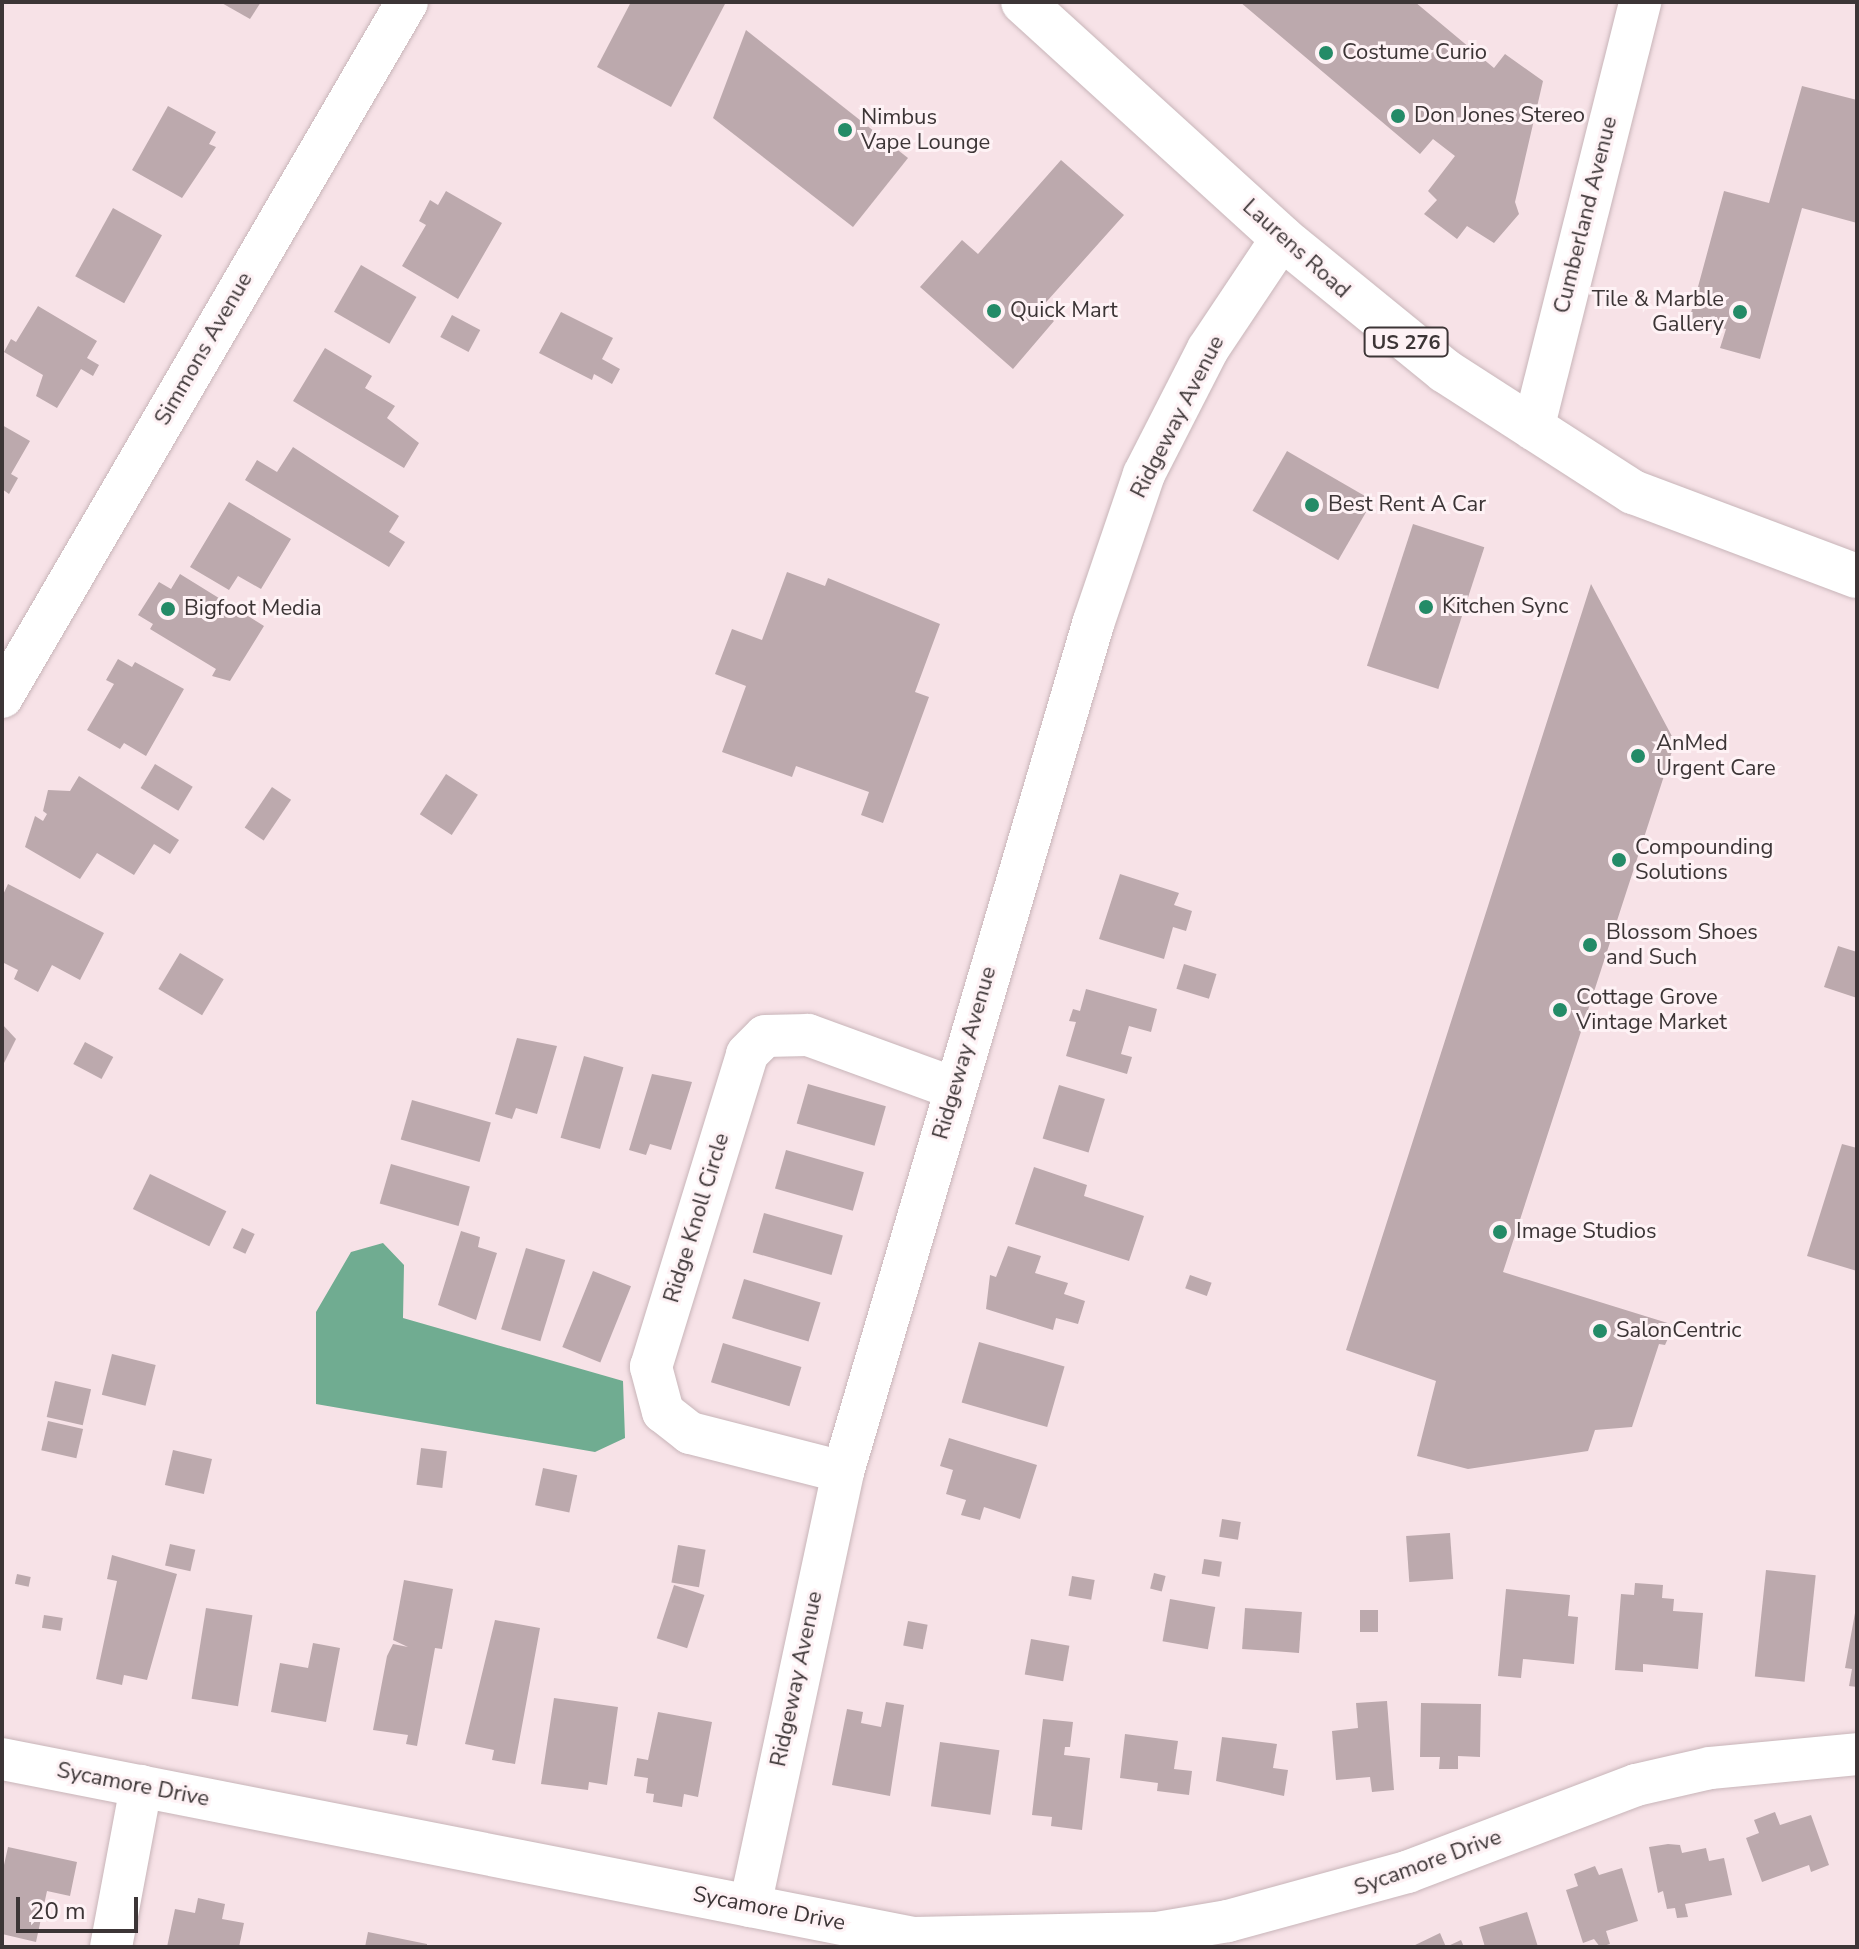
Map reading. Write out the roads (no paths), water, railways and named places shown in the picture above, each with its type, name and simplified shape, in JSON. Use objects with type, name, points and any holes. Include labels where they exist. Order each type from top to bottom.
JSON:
[{"type":"main road","name":"Laurens Road","points":[[1023,2],[1282,238],[1433,362],[1633,492],[1857,576]]},
{"type":"street","name":"Simmons Avenue","points":[[2,697],[407,2]]},
{"type":"street","name":"Cumberland Avenue","points":[[1533,429],[1640,2]]},
{"type":"street","name":"Ridgeway Avenue","points":[[750,1906],[843,1472],[1094,621],[1144,474],[1208,349],[1282,238]]},
{"type":"street","name":"Ridge Knoll Circle","points":[[843,1472],[690,1433],[663,1412],[651,1367],[747,1054],[765,1036],[808,1035],[954,1088]]},
{"type":"street","name":"Sycamore Drive","points":[[2,1759],[919,1942],[1157,1933],[1228,1921],[1407,1872],[1636,1785],[1710,1768],[1857,1754]]},
{"type":"street","points":[[111,1947],[141,1786]]},
{"type":"place","name":"Costume Curio","points":[[1326,53]]},
{"type":"place","name":"Don Jones Stereo","points":[[1398,116]]},
{"type":"place","name":"Nimbus Vape Lounge","points":[[845,130]]},
{"type":"place","name":"Quick Mart","points":[[994,311]]},
{"type":"place","name":"Tile & Marble Gallery","points":[[1740,312]]},
{"type":"place","name":"Best Rent A Car","points":[[1312,505]]},
{"type":"place","name":"Kitchen Sync","points":[[1426,607]]},
{"type":"place","name":"Bigfoot Media","points":[[168,609]]},
{"type":"place","name":"AnMed Urgent Care","points":[[1638,756]]},
{"type":"place","name":"Compounding Solutions","points":[[1619,860]]},
{"type":"place","name":"Blossom Shoes and Such","points":[[1590,945]]},
{"type":"place","name":"Cottage Grove Vintage Market","points":[[1560,1010]]},
{"type":"place","name":"Image Studios","points":[[1500,1232]]},
{"type":"place","name":"SalonCentric","points":[[1600,1331]]}]
